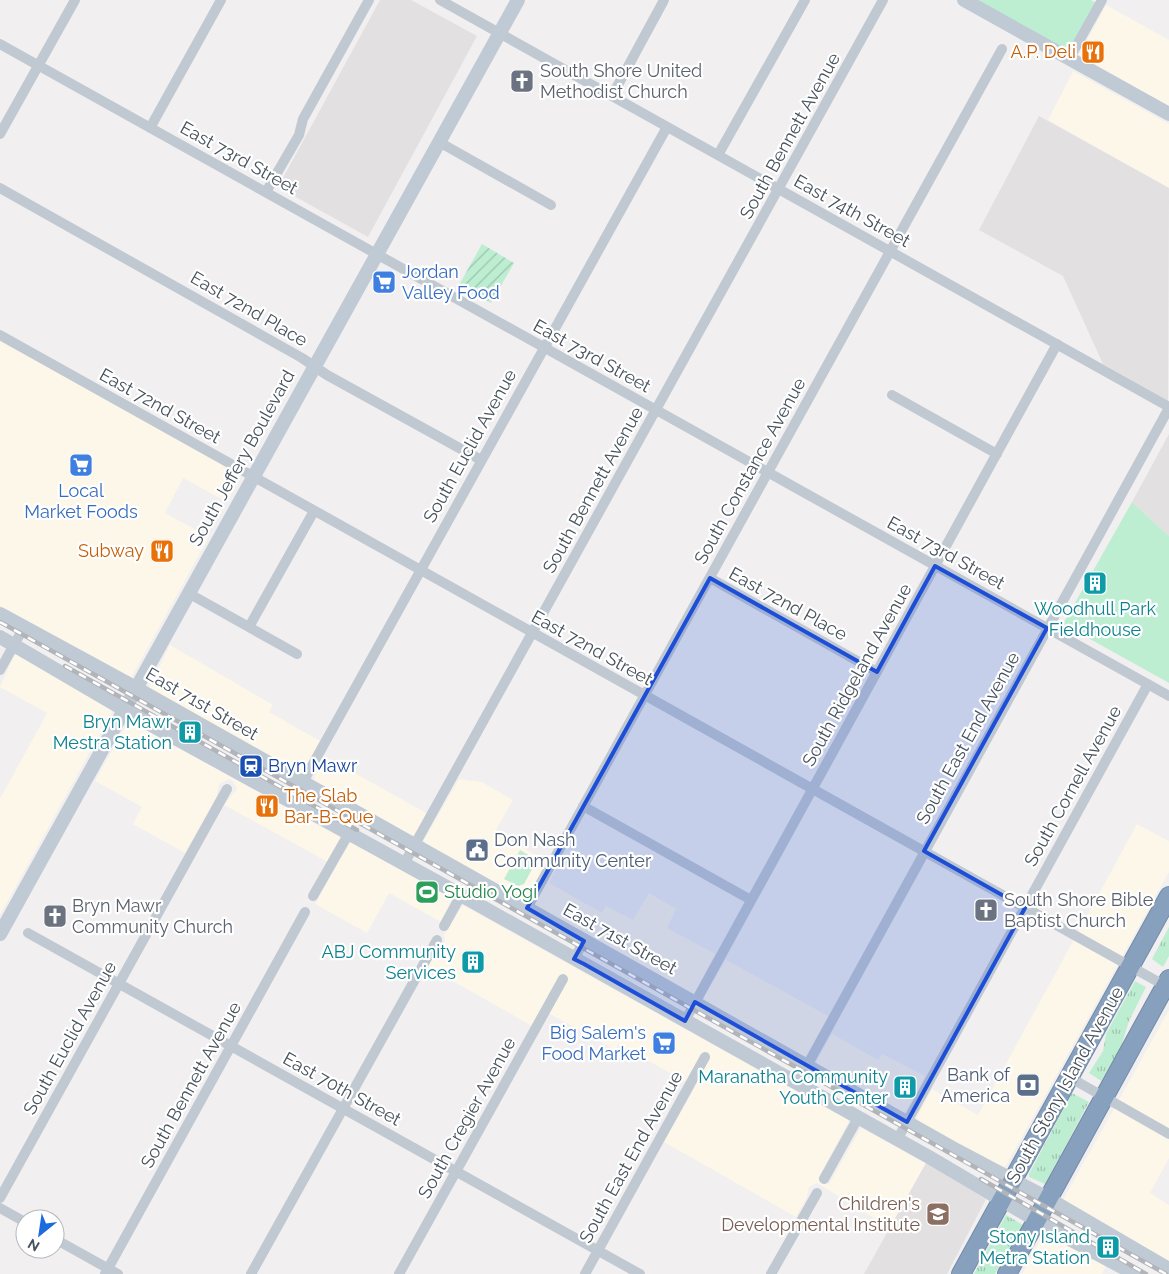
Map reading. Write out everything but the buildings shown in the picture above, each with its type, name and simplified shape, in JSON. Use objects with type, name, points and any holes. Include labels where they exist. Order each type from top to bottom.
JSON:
[{"type":"highway","name":"South Stony Island Avenue","points":[[961,1274],[1169,896]]},
{"type":"highway","points":[[1007,1274],[1168,985]]},
{"type":"main road","name":"South Jeffery Boulevard","points":[[0,934],[4,918],[136,688],[518,0]]},
{"type":"main road","points":[[964,0],[1169,114]]},
{"type":"main road","name":"East 71st Street","points":[[0,614],[136,688],[907,1122],[1049,1199],[1169,1269]]},
{"type":"main road","points":[[0,637],[124,709],[461,895],[897,1140],[1001,1201],[1134,1274]]},
{"type":"street","points":[[0,134],[75,0]]},
{"type":"street","points":[[150,128],[221,0]]},
{"type":"street","points":[[266,192],[299,135],[303,119],[369,0]]},
{"type":"street","name":"East 74th Street","points":[[440,0],[1169,407]]},
{"type":"street","points":[[612,96],[664,0]]},
{"type":"street","points":[[718,155],[805,0]]},
{"type":"street","name":"South Bennett Avenue","points":[[404,864],[884,0]]},
{"type":"street","points":[[1069,59],[1102,0]]},
{"type":"street","name":"East 73rd Street","points":[[0,44],[1169,696]]},
{"type":"street","name":"South Constance Avenue","points":[[527,908],[1002,50]]},
{"type":"street","name":"South Euclid Avenue","points":[[303,782],[667,127]]},
{"type":"street","points":[[439,142],[551,205]]},
{"type":"street","name":"East 72nd Place","points":[[0,188],[481,460]]},
{"type":"street","name":"East 72nd Street","points":[[0,335],[1025,908],[1168,985]]},
{"type":"street","name":"South Ridgeland Avenue","points":[[684,1021],[1057,344]]},
{"type":"street","points":[[892,395],[997,454]]},
{"type":"street","name":"South East End Avenue","points":[[797,1084],[1169,407]]},
{"type":"street","points":[[249,627],[314,511]]},
{"type":"street","name":"East 72nd Place","points":[[710,578],[877,672]]},
{"type":"street","points":[[188,593],[297,654]]},
{"type":"street","points":[[0,670],[24,627]]},
{"type":"street","name":"South Cornell Avenue","points":[[897,1140],[1148,684]]},
{"type":"street","name":"South Euclid Avenue","points":[[0,1198],[227,788]]},
{"type":"street","points":[[584,806],[751,900]]},
{"type":"street","points":[[313,896],[348,833]]},
{"type":"street","points":[[444,926],[461,895]]},
{"type":"street","name":"South Bennett Avenue","points":[[106,1271],[305,912]]},
{"type":"street","name":"East 70th Street","points":[[28,932],[640,1274]]},
{"type":"street","points":[[251,1274],[437,940]]},
{"type":"street","points":[[574,959],[584,941]]},
{"type":"street","name":"South Cregier Avenue","points":[[399,1274],[562,978]]},
{"type":"street","name":"South East End Avenue","points":[[585,1274],[706,1057]]},
{"type":"street","points":[[1069,1078],[1169,1134]]},
{"type":"street","points":[[824,1179],[858,1118]]},
{"type":"street","points":[[771,1274],[816,1193]]},
{"type":"street","points":[[0,1208],[15,1216]]},
{"type":"street","points":[[65,1245],[106,1271],[118,1274]]},
{"type":"highlighted area","points":[[935,566],[1047,628],[924,851],[1025,908],[907,1122],[695,1002],[685,1021],[574,959],[584,941],[527,908],[710,578],[877,672]]},
{"type":"shaded area","points":[[380,0],[411,0],[477,36],[368,237],[278,187]]},
{"type":"shaded area","points":[[1106,5],[1169,40],[1169,106],[1079,55]]},
{"type":"shaded area","points":[[1073,71],[1169,124],[1169,188],[1048,120]]},
{"type":"shaded area","points":[[1039,116],[1169,188],[1168,401],[1103,364],[1063,276],[979,230]]},
{"type":"shaded area","points":[[0,338],[242,474],[227,502],[183,478],[165,513],[209,537],[131,678],[0,606]]},
{"type":"shaded area","points":[[1169,434],[1169,536],[1132,502]]},
{"type":"shaded area","points":[[170,645],[273,705],[269,712],[320,741],[303,773],[300,774],[148,689]]},
{"type":"shaded area","points":[[17,654],[112,709],[112,712],[0,915],[0,799],[47,713],[0,687],[14,656]]},
{"type":"shaded area","points":[[129,720],[340,835],[341,838],[328,862],[224,805],[237,789],[233,781],[229,779],[219,784],[217,796],[185,853],[133,824],[142,807],[95,781]]},
{"type":"shaded area","points":[[324,756],[428,814],[415,835],[411,836],[313,781]]},
{"type":"shaded area","points":[[459,779],[482,782],[513,800],[495,832],[557,867],[549,883],[602,913],[606,906],[633,920],[649,893],[676,909],[667,928],[715,954],[695,992],[692,993],[425,844],[424,840]]},
{"type":"shaded area","points":[[1137,824],[1169,841],[1169,872],[1006,1166],[1001,1167],[919,1121],[917,1117],[932,1089],[978,1115]]},
{"type":"shaded area","points":[[352,842],[452,899],[441,922],[389,893],[367,933],[315,904],[349,844]]},
{"type":"shaded area","points":[[463,905],[848,1120],[818,1178],[829,1184],[861,1128],[926,1163],[890,1228],[817,1183],[809,1187],[807,1197],[796,1217],[664,1142],[695,1087],[618,1044],[615,1050],[541,1009],[532,1026],[426,966],[435,951],[445,944],[444,935]]},
{"type":"shaded area","points":[[726,960],[828,1016],[807,1055],[803,1056],[795,1052],[705,1001],[704,997]]},
{"type":"shaded area","points":[[1169,1010],[1169,1158],[1150,1193],[1169,1205],[1169,1261],[1063,1200]]},
{"type":"shaded area","points":[[832,1034],[878,1060],[882,1054],[925,1076],[906,1111],[903,1112],[895,1108],[817,1064],[817,1060]]},
{"type":"shaded area","name":"Children's Developmental Institute","points":[[926,1163],[986,1199],[947,1274],[864,1274]]},
{"type":"shaded area","points":[[1044,1233],[1106,1266],[1102,1274],[1022,1274]]},
{"type":"green space","points":[[972,0],[1091,0],[1096,3],[1069,54]]},
{"type":"green space","points":[[482,244],[514,263],[491,303],[459,285]]},
{"type":"green space","points":[[1132,502],[1169,536],[1169,683],[1063,624]]},
{"type":"green space","points":[[520,850],[537,860],[524,884],[518,886],[504,879]]},
{"type":"green space","points":[[1169,927],[1169,956],[1163,967],[1152,959]]},
{"type":"green space","points":[[1135,981],[1146,987],[1129,1021],[1120,1050],[1101,1081],[1089,1073],[1103,1051],[1106,1034]]},
{"type":"green space","points":[[1072,1093],[1089,1102],[1045,1184],[1029,1177],[1029,1174]]},
{"type":"green space","points":[[1006,1215],[1023,1225],[995,1274],[974,1274]]},
{"type":"railway","points":[[0,622],[1166,1274]]},
{"type":"railway","points":[[65,666],[357,830]]},
{"type":"railway","points":[[981,1179],[1146,1274]]},
{"type":"place","name":"A.P. Deli","points":[[1093,52]]},
{"type":"place","name":"South Shore United Methodist Church","points":[[522,81]]},
{"type":"place","name":"Jordan Valley Food","points":[[384,282]]},
{"type":"place","name":"Local Market Foods","points":[[81,465]]},
{"type":"place","name":"Subway","points":[[162,551]]},
{"type":"place","name":"Woodhull Park Fieldhouse","points":[[1095,583]]},
{"type":"place","name":"Bryn Mawr Mestra Station","points":[[190,732]]},
{"type":"place","name":"Bryn Mawr","points":[[251,766]]},
{"type":"place","name":"The Slab Bar-B-Que","points":[[267,806]]},
{"type":"place","name":"Don Nash Community Center","points":[[477,850]]},
{"type":"place","name":"Studio Yogi","points":[[427,892]]},
{"type":"place","name":"South Shore Bible Baptist Church","points":[[986,910]]},
{"type":"place","name":"Bryn Mawr Community Church","points":[[55,916]]},
{"type":"place","name":"ABJ Community Services","points":[[473,962]]},
{"type":"place","name":"Big Salem's Food Market","points":[[664,1043]]},
{"type":"place","name":"Bank of America","points":[[1028,1085]]},
{"type":"place","name":"Maranatha Community Youth Center","points":[[905,1087]]},
{"type":"place","name":"Children's Developmental Institute","points":[[938,1214]]},
{"type":"place","name":"Stony Island Metra Station","points":[[1108,1247]]}]
